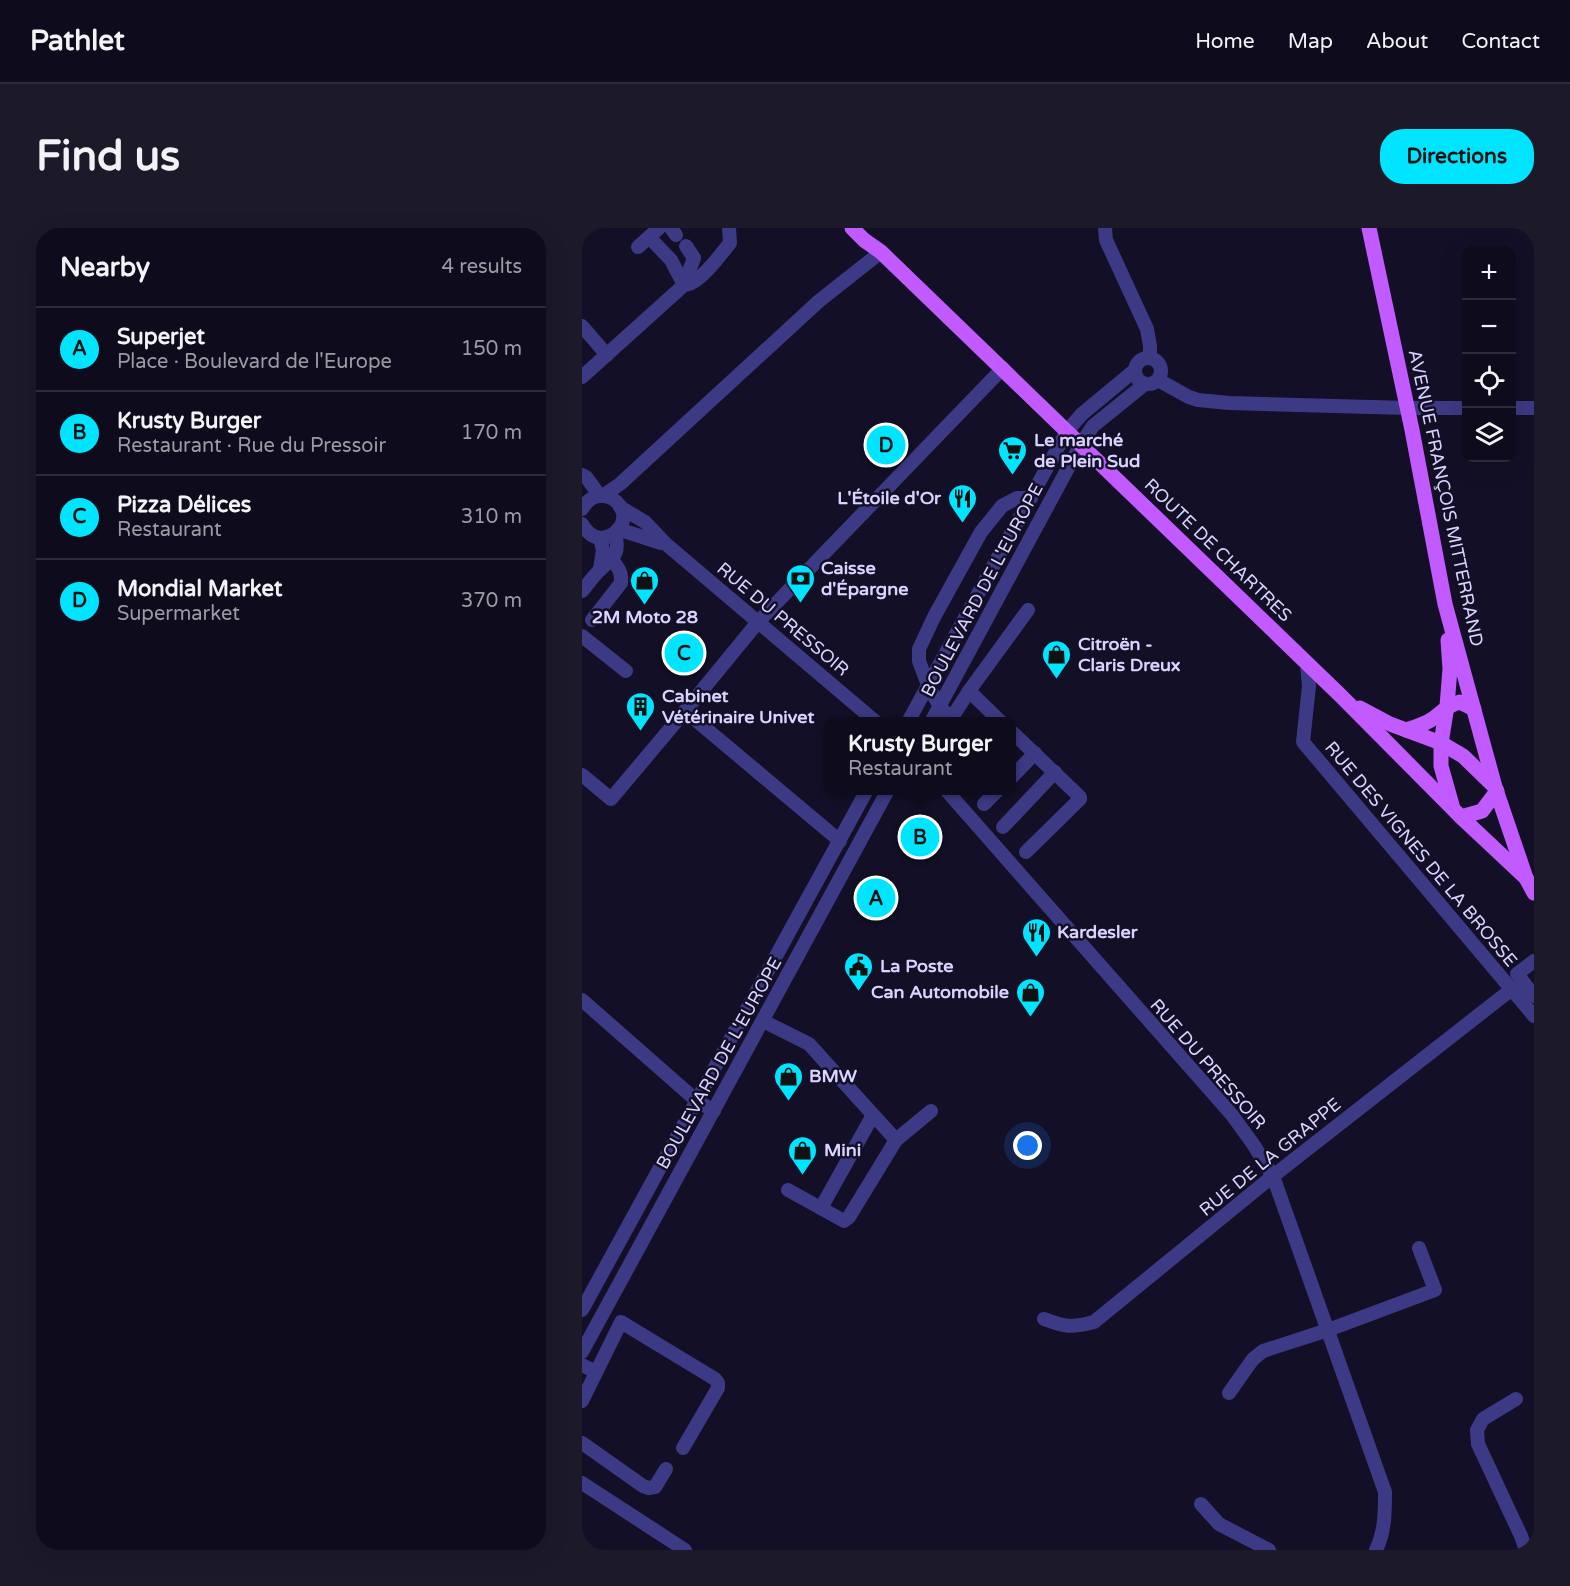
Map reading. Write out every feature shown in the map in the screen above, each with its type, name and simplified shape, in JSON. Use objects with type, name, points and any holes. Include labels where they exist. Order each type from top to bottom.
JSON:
[{"type":"main road","name":"ROUTE DE CHARTRES","points":[[852,228],[881,252],[1003,368],[1526,878]]},
{"type":"main road","name":"ROUTE DE CHARTRES","points":[[863,228],[881,252]]},
{"type":"main road","name":"AVENUE FRANÇOIS MITTERRAND","points":[[1369,228],[1408,408],[1446,604],[1496,789],[1526,878]]},
{"type":"main road","points":[[1341,696],[1378,718],[1441,743],[1463,756],[1496,789],[1482,811],[1457,813],[1441,766],[1441,743],[1450,669],[1446,604]]},
{"type":"main road","points":[[1406,730],[1433,719],[1447,706],[1460,702],[1474,709]]},
{"type":"main road","points":[[1526,878],[1534,894]]},
{"type":"street","points":[[684,285],[689,285],[709,269],[730,243],[729,228]]},
{"type":"street","points":[[1105,228],[1106,240],[1147,328],[1150,358]]},
{"type":"street","points":[[638,248],[654,233],[684,285]]},
{"type":"street","points":[[582,377],[684,285],[694,258],[686,246]]},
{"type":"street","points":[[610,500],[620,484],[819,301],[881,252]]},
{"type":"street","points":[[582,326],[607,355]]},
{"type":"street","points":[[1151,382],[1161,373],[1161,369],[1157,362],[1150,358],[1142,360],[1136,366],[1138,380],[1151,382],[1198,400],[1229,403],[1462,408]]},
{"type":"street","points":[[582,775],[611,799],[758,622],[1003,368]]},
{"type":"street","name":"BOULEVARD DE L'EUROPE","points":[[907,717],[928,685],[1067,431],[1082,414],[1135,370]]},
{"type":"street","name":"BOULEVARD DE L'EUROPE","points":[[934,717],[1081,444],[1093,426],[1151,382]]},
{"type":"street","points":[[1516,408],[1534,408]]},
{"type":"street","name":"RUE DU PRESSOIR","points":[[582,475],[610,500],[645,522],[666,544],[870,717]]},
{"type":"street","points":[[582,591],[600,569],[612,560],[618,544],[617,531],[622,521],[622,514],[610,500],[591,498],[583,505]]},
{"type":"street","points":[[949,717],[940,707],[928,685],[919,661],[919,649],[981,532],[1002,506],[1017,498],[1031,498]]},
{"type":"street","points":[[582,524],[588,533],[600,538],[617,531]]},
{"type":"street","points":[[1016,524],[1033,534]]},
{"type":"street","name":"RUE DU PRESSOIR","points":[[617,531],[640,535],[666,544]]},
{"type":"street","points":[[600,538],[603,550],[600,569]]},
{"type":"street","points":[[612,560],[622,576],[621,583],[587,616],[582,635],[626,671]]},
{"type":"street","points":[[954,717],[969,691],[1029,610]]},
{"type":"street","name":"RUE DES VIGNES DE LA BROSSE","points":[[1307,664],[1309,686],[1303,742],[1517,985],[1534,1016]]},
{"type":"street","points":[[969,691],[996,717]]},
{"type":"street","points":[[685,711],[840,841]]},
{"type":"street","points":[[1016,736],[1079,795],[1080,799],[1026,852]]},
{"type":"street","points":[[1016,772],[1035,753]]},
{"type":"street","points":[[1003,827],[1055,772]]},
{"type":"street","name":"BOULEVARD DE L'EUROPE","points":[[582,1310],[864,795]]},
{"type":"street","name":"BOULEVARD DE L'EUROPE","points":[[582,1352],[885,795]]},
{"type":"street","name":"RUE DU PRESSOIR","points":[[950,795],[1232,1115],[1273,1176],[1385,1492],[1382,1537],[1376,1550]]},
{"type":"street","points":[[984,804],[993,795]]},
{"type":"street","points":[[1533,993],[1517,985],[1517,974],[1534,961]]},
{"type":"street","name":"RUE DE LA GRAPPE","points":[[1044,1319],[1063,1326],[1079,1326],[1094,1322],[1273,1176],[1534,971]]},
{"type":"street","points":[[582,1000],[697,1101],[714,1111]]},
{"type":"street","points":[[763,1021],[809,1044],[896,1140]]},
{"type":"street","points":[[788,1190],[844,1221],[849,1217],[896,1140],[931,1111]]},
{"type":"street","points":[[820,1208],[873,1115]]},
{"type":"street","points":[[1229,1393],[1253,1359],[1263,1351],[1328,1330],[1435,1290],[1419,1248]]},
{"type":"street","points":[[582,1401],[621,1322],[718,1383],[718,1388],[683,1448]]},
{"type":"street","points":[[582,1365],[596,1372]]},
{"type":"street","points":[[1516,1399],[1483,1419],[1477,1430],[1478,1444],[1528,1550],[1534,1546]]},
{"type":"street","points":[[582,1443],[649,1488],[655,1487],[666,1469]]},
{"type":"street","points":[[582,1483],[685,1550]]},
{"type":"street","points":[[1201,1504],[1219,1524],[1269,1550]]},
{"type":"place","name":"Mondial Market","points":[[886,445]]},
{"type":"place","name":"Le marché de Plein Sud","points":[[1013,476]]},
{"type":"place","name":"L'Étoile d'Or","points":[[962,524]]},
{"type":"place","name":"Caisse d'Épargne","points":[[800,604]]},
{"type":"place","name":"2M Moto 28","points":[[645,606]]},
{"type":"place","name":"Pizza Délices","points":[[684,653]]},
{"type":"place","name":"Citroën - Claris Dreux","points":[[1057,680]]},
{"type":"place","name":"Cabinet Vétérinaire Univet","points":[[641,732]]},
{"type":"place","name":"Krusty Burger","points":[[920,837]]},
{"type":"place","name":"Superjet","points":[[876,898]]},
{"type":"place","name":"Kardesler","points":[[1036,958]]},
{"type":"place","name":"La Poste","points":[[859,992]]},
{"type":"place","name":"Can Automobile","points":[[1030,1018]]},
{"type":"place","name":"BMW","points":[[788,1102]]},
{"type":"place","name":"Mini","points":[[803,1176]]}]
